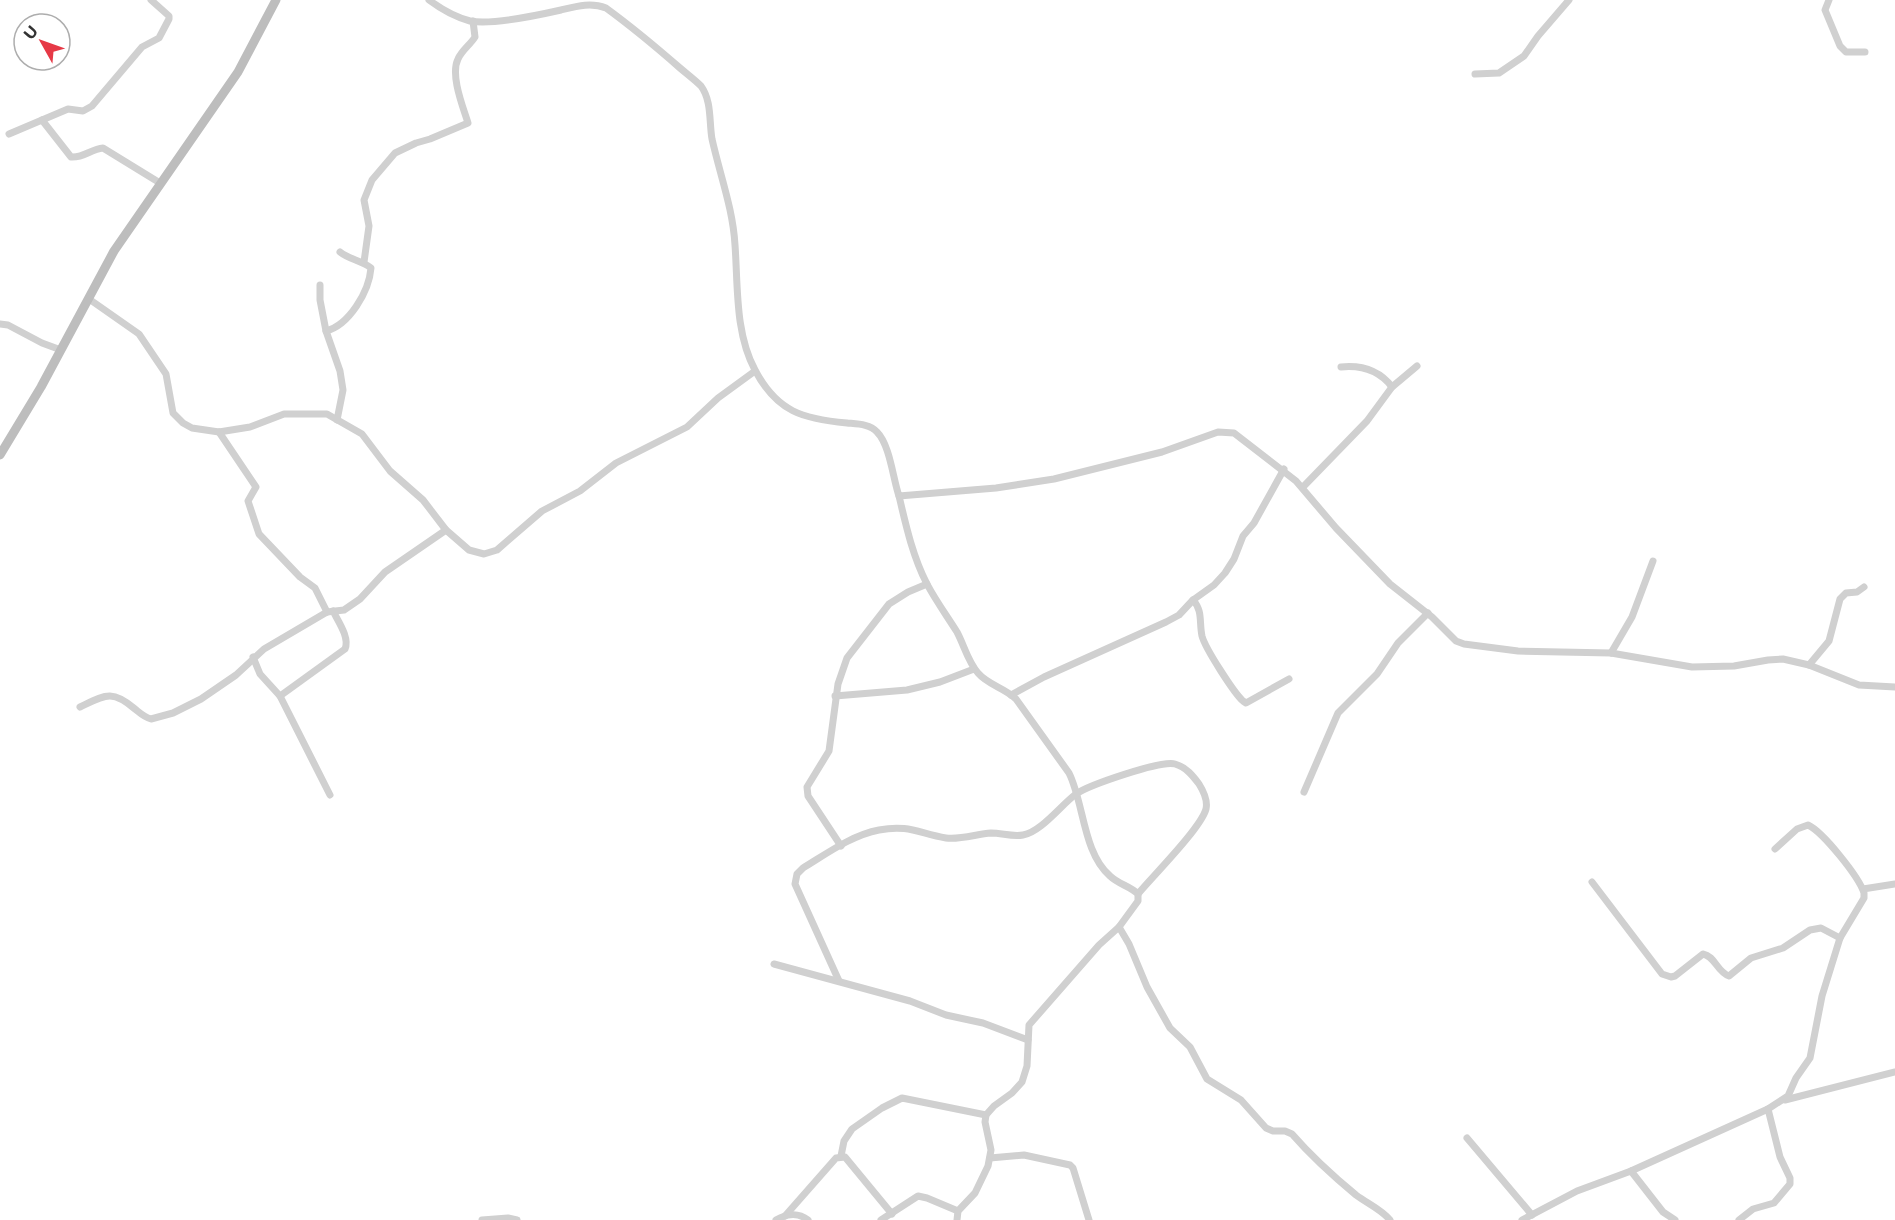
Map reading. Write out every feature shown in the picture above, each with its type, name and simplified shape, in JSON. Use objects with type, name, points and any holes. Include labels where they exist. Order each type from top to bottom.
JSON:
[{"type":"main road","points":[[0,454],[61,350],[114,252],[160,183],[210,116],[238,72],[276,0]]},
{"type":"street","points":[[9,134],[68,109],[87,110],[127,67],[142,47],[159,39],[169,16],[150,0]]},
{"type":"street","points":[[429,0],[448,13],[473,21],[521,18],[584,5],[598,5],[606,8],[648,40],[700,86],[708,105],[712,137],[731,214],[736,246],[740,314],[748,354],[755,370],[771,396],[790,411],[813,419],[860,425],[876,431],[885,447],[918,564],[927,584],[957,633],[974,669],[984,679],[1011,695],[1069,773],[1077,793],[1084,824],[1097,857],[1111,877],[1138,894]]},
{"type":"street","points":[[1475,74],[1499,73],[1512,66],[1524,56],[1569,0]]},
{"type":"street","points":[[1829,0],[1825,10],[1840,46],[1846,52],[1865,52]]},
{"type":"street","points":[[364,262],[369,226],[364,200],[372,180],[395,153],[468,123],[455,66],[461,53],[476,37],[473,21]]},
{"type":"street","points":[[42,120],[71,157],[78,157],[103,148],[160,183]]},
{"type":"street","points":[[326,331],[335,329],[357,305],[370,278],[371,268],[364,262],[348,258],[340,252]]},
{"type":"street","points":[[320,285],[320,300],[326,331],[340,371],[343,390],[337,420]]},
{"type":"street","points":[[89,299],[139,334],[166,374],[173,413],[177,419],[192,428],[219,432],[250,427],[284,414],[321,414],[337,420],[366,437],[390,471],[423,500],[446,530],[476,553],[490,554],[542,512],[580,491],[616,463],[687,427],[718,398],[755,370]]},
{"type":"street","points":[[0,324],[8,325],[61,350]]},
{"type":"street","points":[[1303,487],[1367,422],[1392,387],[1417,366]]},
{"type":"street","points":[[1341,367],[1366,368],[1392,387]]},
{"type":"street","points":[[899,496],[996,488],[1054,478],[1162,452],[1223,431],[1234,433],[1284,469],[1390,584],[1428,614],[1456,641],[1472,646],[1518,651],[1611,653],[1692,667],[1734,666],[1775,659],[1789,660],[1809,665],[1859,686],[1895,687]]},
{"type":"street","points":[[219,432],[256,487],[248,501],[259,534],[300,577],[315,588],[346,638],[346,648],[337,656],[280,696]]},
{"type":"street","points":[[1011,695],[1044,676],[1176,617],[1225,573],[1243,537],[1254,523],[1284,469]]},
{"type":"street","points":[[80,707],[111,694],[127,702],[147,718],[157,718],[187,707],[236,675],[253,657],[330,611],[344,609],[360,599],[385,572],[446,530]]},
{"type":"street","points":[[1611,653],[1632,617],[1653,561]]},
{"type":"street","points":[[841,846],[808,796],[807,787],[829,751],[835,696],[847,658],[890,604],[908,592],[927,584]]},
{"type":"street","points":[[1809,665],[1829,641],[1840,599],[1846,593],[1857,592],[1864,587]]},
{"type":"street","points":[[1193,600],[1200,612],[1203,637],[1207,648],[1243,701],[1246,702],[1289,679]]},
{"type":"street","points":[[1304,792],[1338,713],[1377,674],[1398,643],[1428,614]]},
{"type":"street","points":[[253,657],[260,674],[280,696],[330,795]]},
{"type":"street","points":[[835,696],[907,690],[940,682],[974,669]]},
{"type":"street","points":[[839,981],[795,884],[797,874],[802,868],[841,846],[877,830],[896,827],[916,829],[948,838],[991,833],[1021,835],[1034,830],[1077,793],[1148,766],[1175,764],[1188,770],[1206,796],[1206,810],[1198,824],[1138,894],[1138,901],[1119,927],[1099,945],[1068,982],[1033,1018],[1028,1029],[1027,1066],[1022,1082],[986,1115],[990,1158],[979,1186],[958,1211],[957,1220]]},
{"type":"street","points":[[1775,849],[1797,829],[1808,825],[1816,829],[1863,889],[1864,898],[1839,938],[1822,996],[1812,1053],[1785,1100]]},
{"type":"street","points":[[1592,882],[1662,974],[1671,977],[1703,954],[1709,956],[1723,974],[1729,976],[1751,958],[1783,948],[1810,930],[1821,928],[1839,938]]},
{"type":"street","points":[[1863,889],[1895,884]]},
{"type":"street","points":[[1119,927],[1129,944],[1147,987],[1170,1028],[1190,1047],[1207,1079],[1241,1100],[1266,1128],[1292,1134],[1323,1168],[1365,1202],[1381,1210],[1390,1220]]},
{"type":"street","points":[[774,964],[910,1001],[946,1015],[983,1023],[1028,1040]]},
{"type":"street","points":[[1522,1220],[1577,1191],[1631,1171],[1785,1100],[1895,1072]]},
{"type":"street","points":[[841,1156],[843,1141],[852,1129],[882,1108],[902,1098],[986,1115]]},
{"type":"street","points":[[1739,1220],[1754,1209],[1774,1203],[1790,1184],[1790,1178],[1780,1157],[1768,1109]]},
{"type":"street","points":[[1467,1138],[1532,1215]]},
{"type":"street","points":[[990,1158],[1024,1155],[1070,1165],[1089,1220]]},
{"type":"street","points":[[785,1216],[836,1158],[841,1156],[845,1157],[892,1214]]},
{"type":"street","points":[[1631,1171],[1663,1212],[1675,1220]]},
{"type":"street","points":[[881,1220],[918,1196],[958,1211]]},
{"type":"street","points":[[776,1220],[797,1214],[808,1220]]},
{"type":"street","points":[[482,1220],[508,1218],[517,1220]]}]
